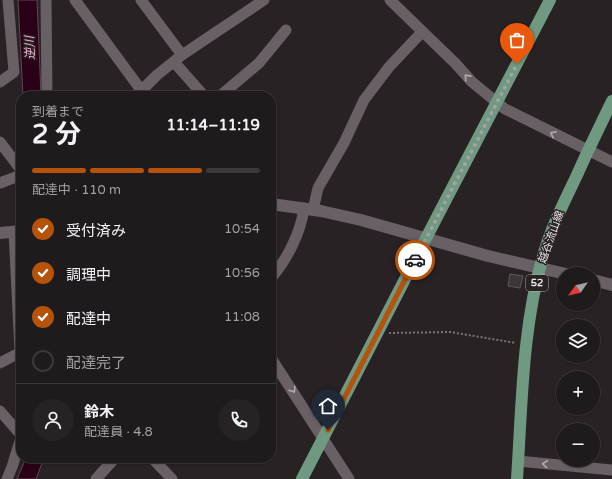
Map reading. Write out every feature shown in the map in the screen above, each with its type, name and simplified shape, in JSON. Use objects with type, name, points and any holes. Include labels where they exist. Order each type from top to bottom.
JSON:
[{"type":"main road","points":[[302,479],[550,0]]},
{"type":"main road","name":"越谷流山線","points":[[517,479],[527,345],[530,320],[540,268],[554,226],[612,101]]},
{"type":"street","points":[[0,82],[14,72],[8,0]]},
{"type":"street","points":[[46,0],[47,91]]},
{"type":"street","points":[[75,0],[137,91]]},
{"type":"street","points":[[141,0],[178,59],[200,91]]},
{"type":"street","points":[[140,91],[178,59],[264,0]]},
{"type":"street","points":[[390,0],[456,64],[472,82],[505,109],[612,162]]},
{"type":"street","points":[[226,91],[259,63],[286,30]]},
{"type":"street","points":[[276,270],[290,248],[302,219],[318,188],[344,144],[364,100],[389,67],[422,32]]},
{"type":"street","points":[[0,142],[16,163]]},
{"type":"street","points":[[0,183],[16,177]]},
{"type":"street","points":[[276,205],[308,209],[361,220],[488,256],[556,272]]},
{"type":"street","points":[[0,233],[16,232]]},
{"type":"street","points":[[600,282],[612,285]]},
{"type":"street","points":[[0,363],[16,355]]},
{"type":"street","points":[[276,366],[349,479]]},
{"type":"street","points":[[0,411],[16,429]]},
{"type":"street","points":[[7,479],[16,454]]},
{"type":"street","points":[[518,461],[612,470]]},
{"type":"street","points":[[96,479],[110,463]]},
{"type":"street","points":[[157,463],[172,479]]},
{"type":"path","points":[[389,333],[450,332],[527,345]]},
{"type":"water","name":"逆川","points":[[18,0],[37,0],[41,91],[23,91]]},
{"type":"water","points":[[24,463],[42,463],[36,479],[17,479]]},
{"type":"building","points":[[510,274],[523,276],[520,288],[508,286]]},
{"type":"way so far","points":[[415,260],[517,64]]},
{"type":"route","points":[[328,430],[415,260]]}]
